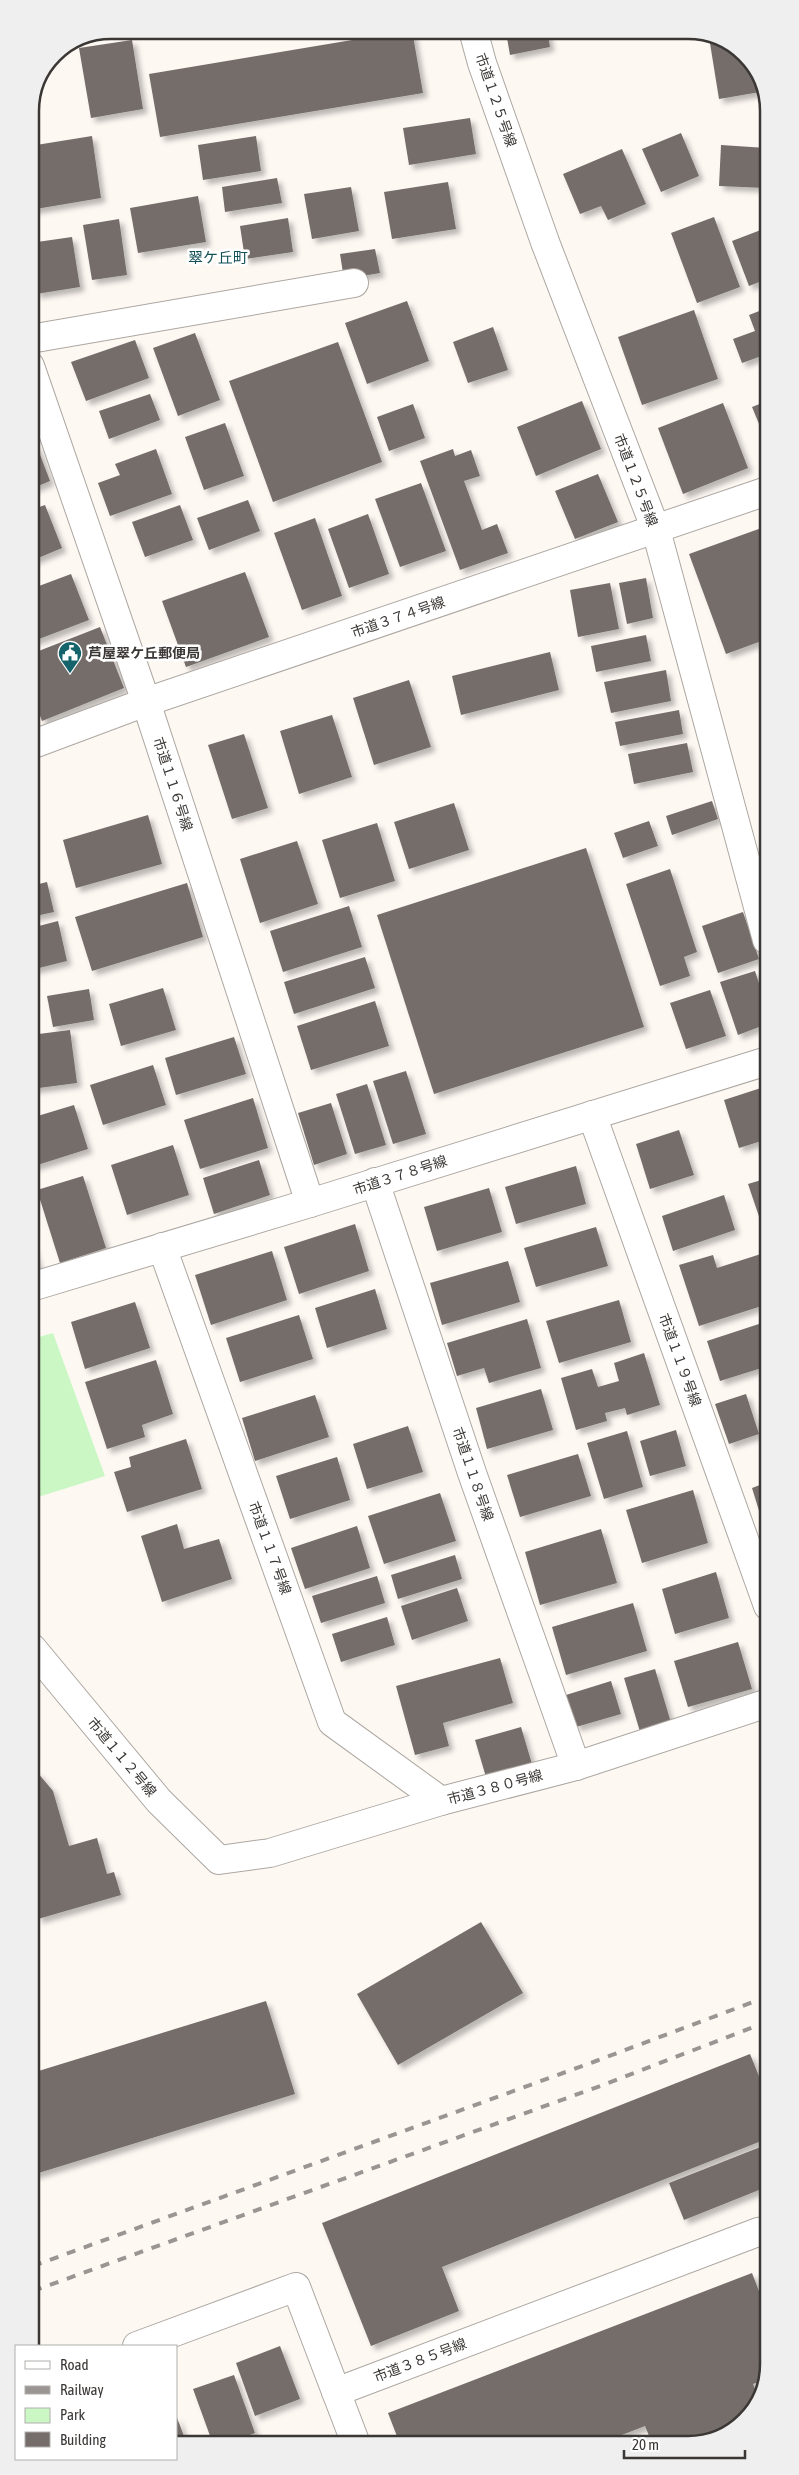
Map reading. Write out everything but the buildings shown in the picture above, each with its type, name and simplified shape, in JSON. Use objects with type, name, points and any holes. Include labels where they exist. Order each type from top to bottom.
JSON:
[{"type":"street","name":"市道１２５号線","points":[[476,39],[545,242],[656,530],[760,914]]},
{"type":"street","points":[[39,337],[354,284]]},
{"type":"street","name":"市道１１６号線","points":[[39,392],[146,702],[310,1203]]},
{"type":"street","name":"市道３７４号線","points":[[39,742],[146,702],[760,493]]},
{"type":"street","name":"市道３７８号線","points":[[39,1285],[760,1063]]},
{"type":"street","name":"市道１１９号線","points":[[592,1115],[760,1584]]},
{"type":"street","name":"市道１１８号線","points":[[375,1182],[472,1473],[576,1766]]},
{"type":"street","name":"市道１１７号線","points":[[162,1248],[332,1722],[441,1801]]},
{"type":"street","name":"市道１１２号線","points":[[39,1656],[159,1801],[219,1860]]},
{"type":"street","name":"市道３８０号線","points":[[219,1860],[270,1853],[441,1801],[576,1766],[760,1706]]},
{"type":"street","name":"市道３８５号線","points":[[336,2392],[760,2232]]},
{"type":"street","points":[[140,2345],[296,2287],[353,2436]]},
{"type":"green space","points":[[53,1333],[105,1476],[39,1497],[39,1337]]},
{"type":"railway","points":[[39,2264],[760,1999]]},
{"type":"railway","points":[[39,2289],[603,2085],[760,2024]]},
{"type":"place","name":"芦屋翠ケ丘郵便局","points":[[70,674]]},
{"type":"district","name":"翠ケ丘町","points":[[218,257]]}]
